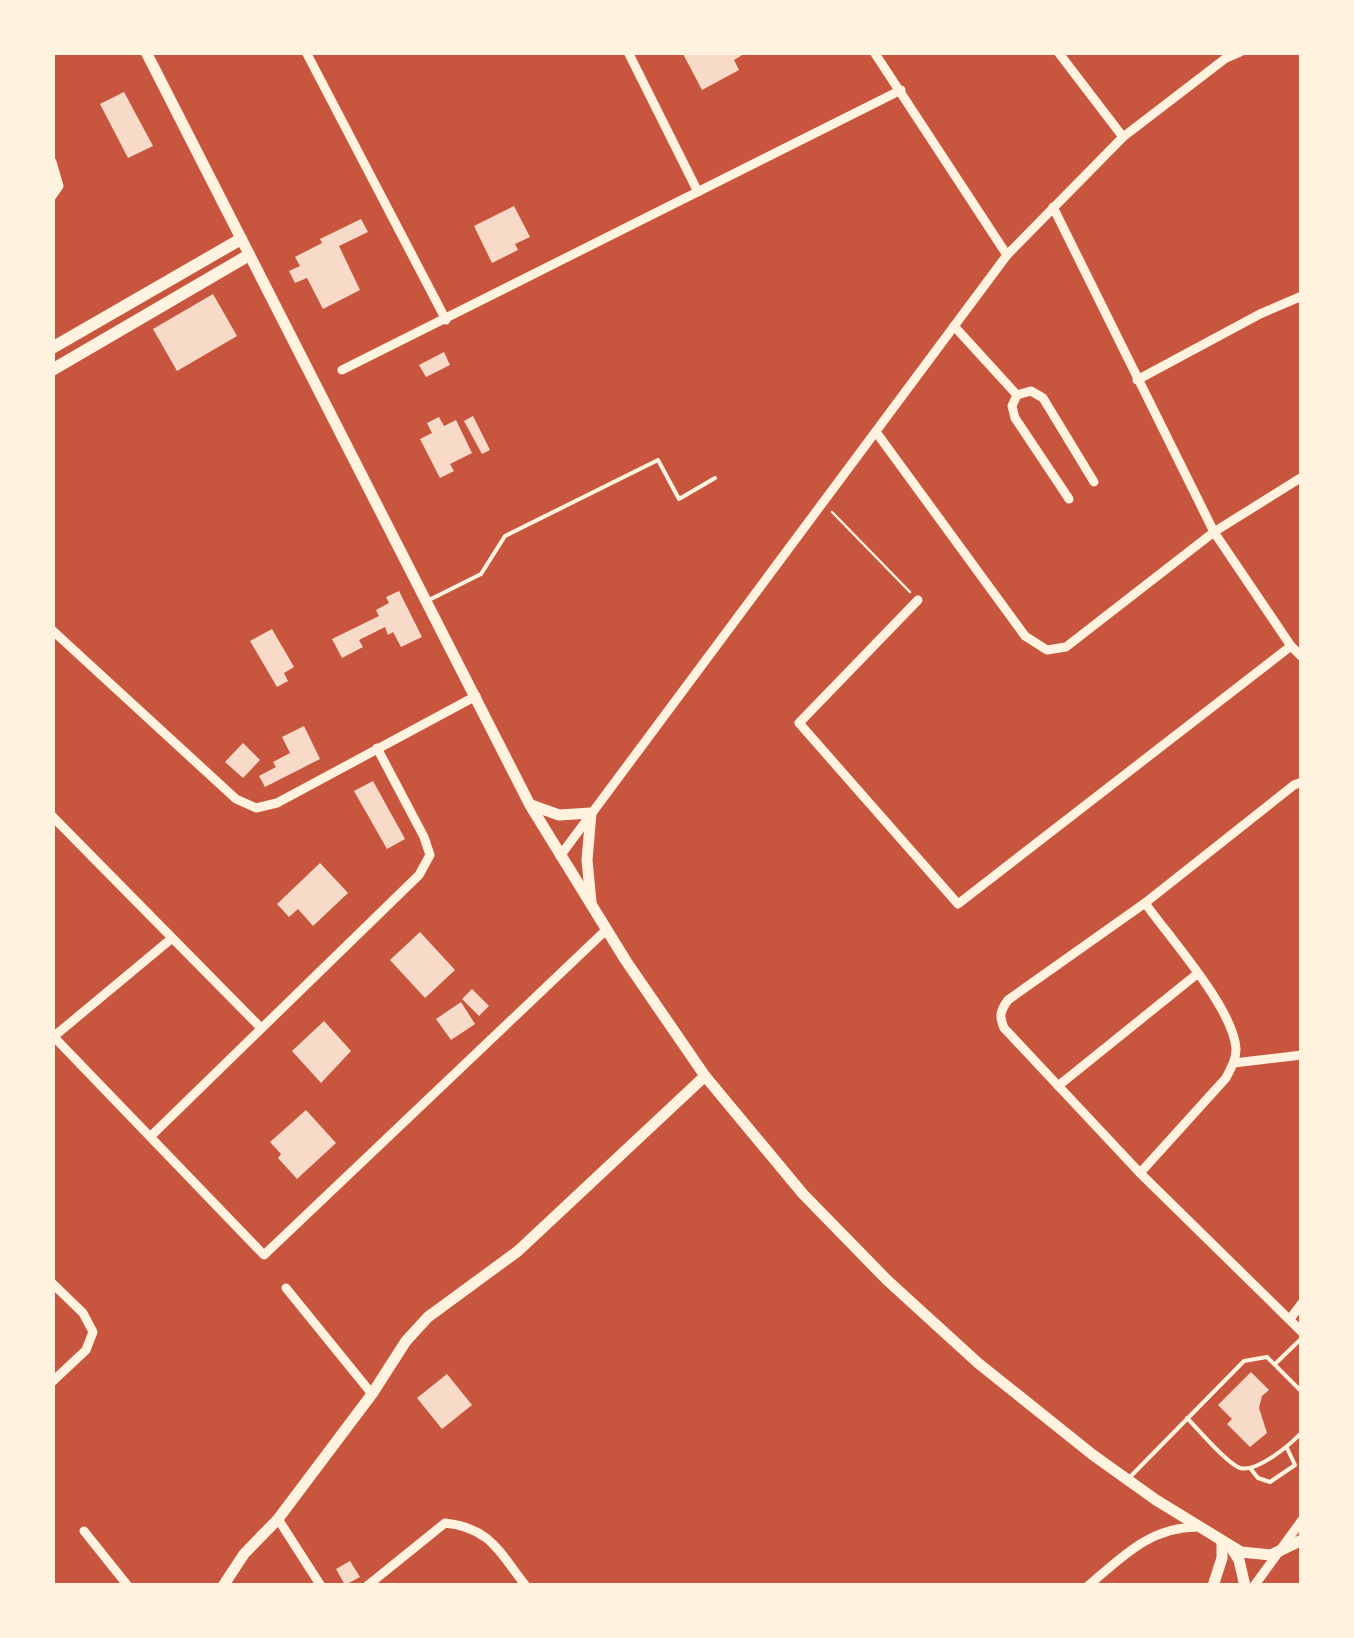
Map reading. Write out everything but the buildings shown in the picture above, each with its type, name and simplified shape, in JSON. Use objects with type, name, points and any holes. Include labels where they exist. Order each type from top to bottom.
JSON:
[{"type":"main road","points":[[52,348],[241,239]]},
{"type":"main road","points":[[52,370],[249,255]]},
{"type":"street","points":[[146,52],[530,805],[606,930],[704,1076],[803,1194],[887,1280],[978,1363],[1128,1480],[1227,1545],[1250,1555],[1280,1552],[1302,1540]]},
{"type":"street","points":[[306,52],[446,320]]},
{"type":"street","points":[[628,52],[698,192]]},
{"type":"street","points":[[874,52],[1007,255]]},
{"type":"street","points":[[1058,52],[1123,137]]},
{"type":"street","points":[[560,856],[1007,255],[1123,137],[1224,55],[1240,52]]},
{"type":"street","points":[[342,370],[900,90]]},
{"type":"street","points":[[52,162],[59,186],[52,196]]},
{"type":"street","points":[[1053,207],[1214,532],[1290,646],[1302,657]]},
{"type":"street","points":[[1137,380],[1260,314],[1302,296]]},
{"type":"street","points":[[954,326],[1018,395]]},
{"type":"street","points":[[1069,498],[1015,418],[1012,406],[1018,395],[1031,390],[1043,398],[1094,482]]},
{"type":"street","points":[[876,432],[1025,636],[1047,650],[1066,646],[1214,532],[1302,477]]},
{"type":"street","points":[[918,600],[799,724],[958,904],[1290,646]]},
{"type":"street","points":[[52,630],[236,799],[256,808],[277,803],[476,696]]},
{"type":"street","points":[[151,1136],[419,875],[430,855],[424,837],[376,748]]},
{"type":"street","points":[[1298,784],[1145,903],[1008,1000],[1000,1010],[1004,1028],[1302,1335]]},
{"type":"street","points":[[530,805],[559,816],[591,813]]},
{"type":"street","points":[[591,813],[586,860],[592,906]]},
{"type":"street","points":[[52,816],[261,1028]]},
{"type":"street","points":[[1140,1172],[1217,1088],[1234,1063],[1232,1031],[1145,903]]},
{"type":"street","points":[[171,939],[53,1038],[264,1255],[606,930]]},
{"type":"street","points":[[1058,1086],[1196,974]]},
{"type":"street","points":[[1234,1063],[1302,1055]]},
{"type":"street","points":[[224,1586],[244,1554],[278,1518],[372,1394],[406,1341],[428,1317],[518,1251],[704,1076]]},
{"type":"street","points":[[52,1283],[83,1314],[93,1332],[86,1350],[52,1382]]},
{"type":"street","points":[[286,1288],[372,1394]]},
{"type":"street","points":[[1290,1319],[1302,1303]]},
{"type":"street","points":[[278,1518],[321,1586]]},
{"type":"street","points":[[1254,1586],[1302,1520]]},
{"type":"street","points":[[367,1586],[445,1523],[467,1525],[484,1534],[526,1586]]},
{"type":"street","points":[[1088,1586],[1145,1540],[1174,1528],[1197,1526]]},
{"type":"street","points":[[84,1530],[128,1586]]},
{"type":"street","points":[[1213,1586],[1227,1545]]},
{"type":"street","points":[[1227,1545],[1244,1573],[1245,1586]]},
{"type":"lane","points":[[427,601],[481,574],[505,536],[658,460],[679,498],[715,478]]},
{"type":"lane","points":[[1275,1364],[1302,1335]]},
{"type":"lane","points":[[1128,1480],[1244,1361],[1267,1357],[1302,1392]]},
{"type":"lane","points":[[1187,1418],[1238,1467],[1250,1468],[1287,1448],[1302,1432]]},
{"type":"lane","points":[[1250,1468],[1258,1478],[1270,1482],[1296,1466],[1287,1448]]},
{"type":"path","points":[[824,503],[918,600]]}]
